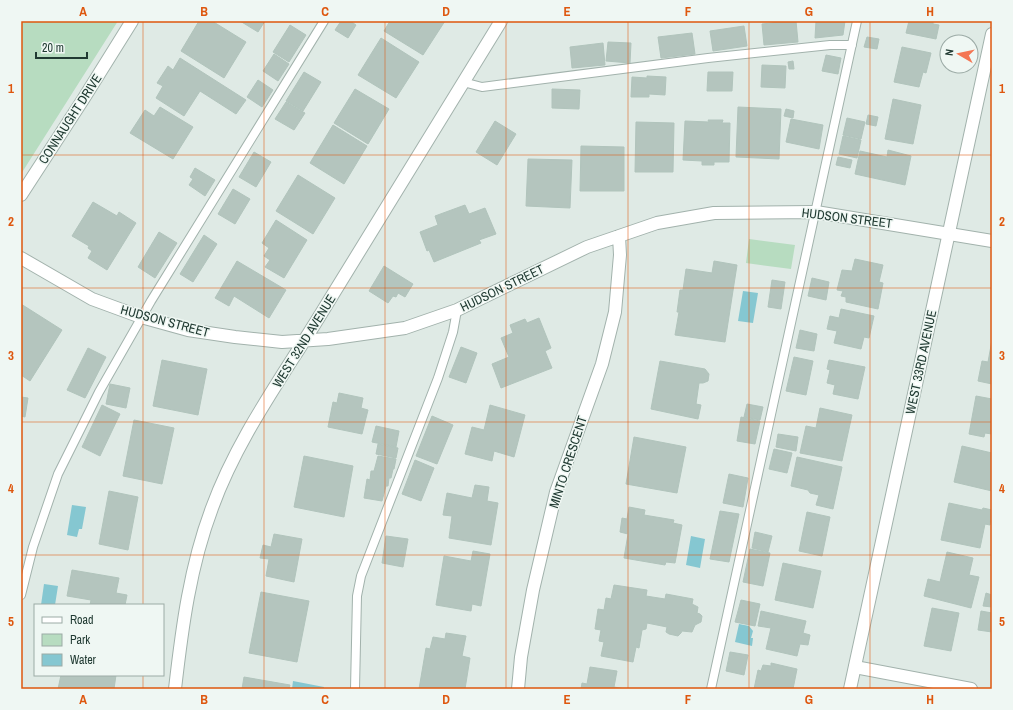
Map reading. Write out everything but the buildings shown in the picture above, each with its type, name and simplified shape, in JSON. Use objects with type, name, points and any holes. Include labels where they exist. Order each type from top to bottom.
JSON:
[{"type":"street","name":"CONNAUGHT DRIVE","points":[[21,195],[132,21]]},
{"type":"street","name":"WEST 32ND AVENUE","points":[[175,689],[185,607],[196,560],[211,509],[223,480],[247,432],[501,21]]},
{"type":"street","name":"WEST 33RD AVENUE","points":[[850,689],[992,34]]},
{"type":"street","name":"HUDSON STREET","points":[[21,258],[92,299],[141,317],[188,330],[282,342],[328,339],[404,328],[457,310],[587,247],[657,223],[714,213],[816,212],[992,241]]},
{"type":"street","name":"MINTO CRESCENT","points":[[518,689],[521,657],[533,590],[556,492],[602,364],[615,312],[620,255],[619,236]]},
{"type":"street","points":[[855,667],[971,689]]},
{"type":"lane","points":[[21,595],[33,546],[58,474],[99,392],[141,317],[324,21]]},
{"type":"lane","points":[[711,689],[857,21]]},
{"type":"lane","points":[[463,82],[482,87],[708,58],[830,45],[852,45]]},
{"type":"lane","points":[[355,689],[358,596],[361,576],[438,378],[453,332],[457,310]]},
{"type":"green space","points":[[21,21],[118,21],[21,174]]},
{"type":"green space","points":[[749,239],[795,245],[791,269],[746,263]]},
{"type":"water","points":[[743,291],[758,293],[753,323],[738,321]]},
{"type":"water","points":[[72,505],[86,507],[82,529],[79,529],[77,537],[67,535]]},
{"type":"water","points":[[691,536],[705,539],[700,568],[686,565]]},
{"type":"water","points":[[44,584],[58,586],[55,604],[41,604]]},
{"type":"water","points":[[739,624],[749,626],[753,631],[751,638],[753,638],[752,646],[735,642]]},
{"type":"water","points":[[293,681],[324,687],[324,689],[292,689]]}]
